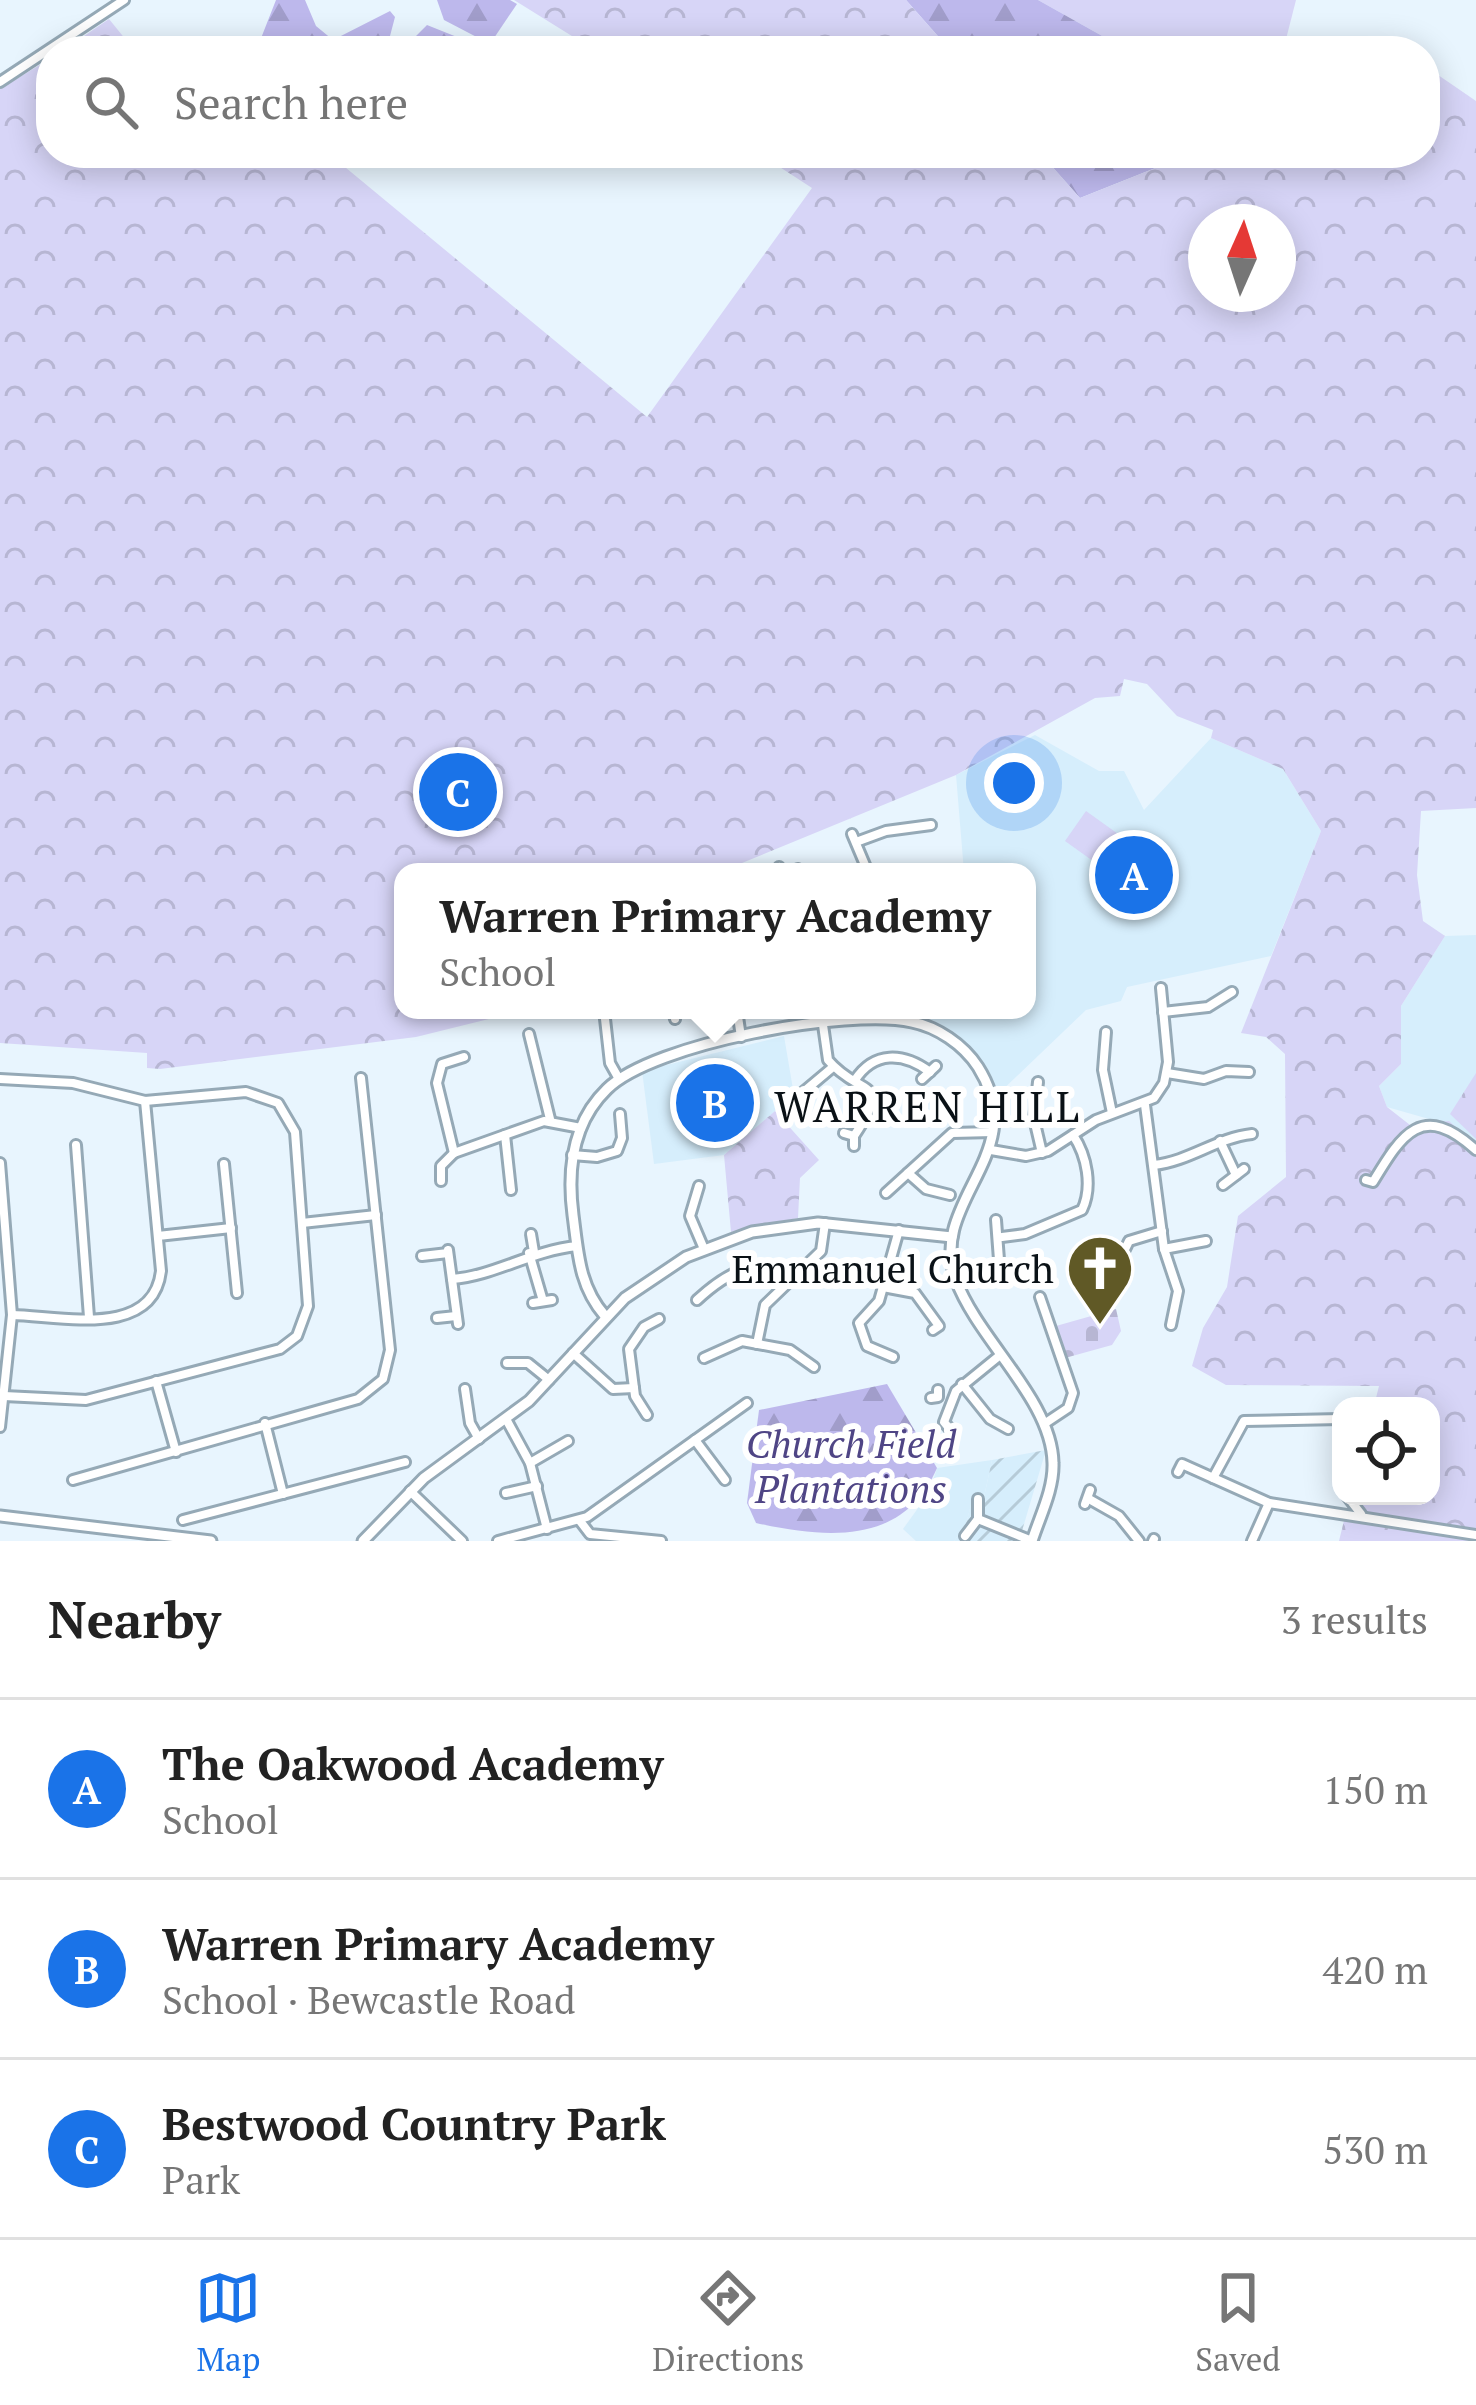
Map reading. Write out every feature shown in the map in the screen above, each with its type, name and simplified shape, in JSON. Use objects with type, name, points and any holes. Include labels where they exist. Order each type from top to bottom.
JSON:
[{"type":"street","points":[[70,36],[124,0]]},
{"type":"street","points":[[0,82],[36,58]]},
{"type":"street","points":[[864,863],[854,838],[925,823]]},
{"type":"street","points":[[991,1150],[1042,1153],[1112,1114],[1145,1105],[1158,1094],[1167,1073],[1161,988]]},
{"type":"street","points":[[1163,1012],[1208,1006],[1225,992]]},
{"type":"street","points":[[605,1019],[610,1063],[619,1079]]},
{"type":"street","points":[[738,1019],[741,1037]]},
{"type":"street","points":[[605,1316],[586,1290],[577,1246],[572,1155],[581,1128],[619,1079],[663,1055],[850,1019]]},
{"type":"street","points":[[911,1019],[941,1033],[970,1056],[990,1093],[991,1150],[952,1237],[954,1275],[999,1357],[1044,1424],[1053,1472],[1032,1541],[977,1520]]},
{"type":"street","points":[[823,1024],[833,1066],[870,1094],[879,1110],[850,1138]]},
{"type":"street","points":[[1102,1036],[1112,1114]]},
{"type":"street","points":[[527,1040],[550,1120]]},
{"type":"street","points":[[855,1080],[872,1062],[891,1057],[929,1072]]},
{"type":"street","points":[[454,1153],[437,1086],[440,1068],[458,1061]]},
{"type":"street","points":[[805,1087],[833,1066]]},
{"type":"street","points":[[1167,1073],[1204,1079],[1244,1067]]},
{"type":"street","points":[[521,1077],[536,1076]]},
{"type":"street","points":[[73,1480],[358,1399],[383,1379],[390,1350],[361,1078]]},
{"type":"street","points":[[0,1079],[74,1083],[146,1100],[246,1092],[278,1103],[295,1132],[308,1306],[297,1336],[280,1349],[73,1401],[2,1397]]},
{"type":"street","points":[[423,1088],[437,1086]]},
{"type":"street","points":[[1040,1090],[1034,1119],[1042,1153]]},
{"type":"street","points":[[13,1315],[128,1316],[150,1301],[160,1280],[146,1100]]},
{"type":"street","points":[[1145,1105],[1164,1249],[1178,1292],[1170,1318]]},
{"type":"street","points":[[572,1155],[614,1153],[621,1143],[621,1118],[635,1121]]},
{"type":"street","points":[[426,1176],[441,1177],[444,1161],[454,1153],[550,1120],[581,1128]]},
{"type":"street","points":[[1366,1180],[1373,1182],[1393,1148],[1415,1129],[1441,1126],[1476,1150]]},
{"type":"street","points":[[889,1188],[955,1131],[994,1132]]},
{"type":"street","points":[[1154,1166],[1184,1161],[1246,1132]]},
{"type":"street","points":[[505,1135],[510,1185],[525,1179]]},
{"type":"street","points":[[1002,1237],[1025,1234],[1082,1210],[1088,1196],[1085,1161],[1073,1135]]},
{"type":"street","points":[[1220,1141],[1240,1172],[1223,1185]]},
{"type":"street","points":[[76,1145],[89,1317]]},
{"type":"street","points":[[0,1163],[13,1315],[5,1337],[0,1427]]},
{"type":"street","points":[[224,1164],[238,1293]]},
{"type":"street","points":[[908,1173],[944,1198]]},
{"type":"street","points":[[694,1188],[690,1216],[704,1249]]},
{"type":"street","points":[[302,1223],[376,1216]]},
{"type":"street","points":[[996,1220],[1002,1237],[998,1267]]},
{"type":"street","points":[[363,1541],[410,1491],[506,1419],[549,1380],[605,1316],[652,1277],[704,1249],[769,1228],[825,1223],[952,1237]]},
{"type":"street","points":[[757,1344],[765,1305],[821,1251],[825,1223]]},
{"type":"street","points":[[158,1236],[231,1228]]},
{"type":"street","points":[[893,1357],[876,1357],[861,1338],[861,1318],[876,1305],[899,1230]]},
{"type":"street","points":[[1103,1258],[1114,1270],[1129,1241],[1162,1231]]},
{"type":"street","points":[[531,1234],[542,1301]]},
{"type":"street","points":[[1164,1249],[1206,1242]]},
{"type":"street","points":[[452,1279],[531,1253],[577,1246]]},
{"type":"street","points":[[422,1256],[448,1252],[457,1320],[436,1318]]},
{"type":"street","points":[[697,1300],[703,1289],[764,1264],[776,1268],[789,1282]]},
{"type":"street","points":[[883,1287],[913,1287],[940,1325],[933,1330]]},
{"type":"street","points":[[1039,1303],[1073,1397],[1068,1408],[1044,1424]]},
{"type":"street","points":[[849,1309],[861,1318]]},
{"type":"street","points":[[647,1414],[634,1388],[629,1346],[659,1319]]},
{"type":"street","points":[[710,1353],[737,1342],[757,1344],[785,1348],[814,1367]]},
{"type":"street","points":[[512,1346],[511,1363],[531,1364],[549,1380]]},
{"type":"street","points":[[573,1353],[613,1389],[634,1388]]},
{"type":"street","points":[[946,1432],[943,1418],[948,1402],[962,1384],[999,1357]]},
{"type":"street","points":[[156,1381],[176,1452]]},
{"type":"street","points":[[962,1384],[1002,1430]]},
{"type":"street","points":[[936,1395],[948,1402]]},
{"type":"street","points":[[463,1396],[479,1438]]},
{"type":"street","points":[[498,1541],[580,1520],[740,1404]]},
{"type":"street","points":[[506,1419],[530,1462],[547,1530]]},
{"type":"street","points":[[1213,1478],[1246,1419],[1332,1420]]},
{"type":"street","points":[[265,1423],[283,1494]]},
{"type":"street","points":[[695,1440],[725,1480]]},
{"type":"street","points":[[530,1462],[566,1446]]},
{"type":"street","points":[[183,1520],[206,1519],[283,1494],[392,1470],[404,1462]]},
{"type":"street","points":[[1178,1472],[1183,1464],[1269,1503],[1476,1535]]},
{"type":"street","points":[[506,1493],[537,1486]]},
{"type":"street","points":[[410,1491],[462,1541]]},
{"type":"street","points":[[1088,1498],[1118,1516],[1139,1541]]},
{"type":"street","points":[[965,1536],[977,1520],[978,1499]]},
{"type":"street","points":[[1252,1541],[1269,1503]]},
{"type":"street","points":[[1325,1512],[1334,1505]]},
{"type":"street","points":[[1354,1505],[1366,1517]]},
{"type":"street","points":[[0,1516],[211,1541]]},
{"type":"street","points":[[580,1520],[590,1534],[661,1541]]},
{"type":"street","points":[[376,1541],[379,1528]]},
{"type":"shaded area","points":[[1035,735],[1099,771],[1124,771],[1144,810],[1211,738],[1283,769],[1321,831],[1271,956],[1127,987],[1121,1001],[1086,1010],[996,1096],[983,1067],[963,1043],[921,1019],[1036,1019],[1036,863],[963,863],[956,775]]},
{"type":"shaded area","points":[[1476,935],[1476,1145],[1450,1125],[1387,1107],[1379,1086],[1401,1064],[1401,1006],[1445,936]]},
{"type":"shaded area","points":[[784,1036],[794,1095],[724,1155],[654,1164],[642,1071]]},
{"type":"shaded area","points":[[1046,1450],[1019,1541],[954,1541],[966,1524],[973,1496],[984,1497],[992,1460]]},
{"type":"shaded area","points":[[992,1460],[984,1497],[973,1497],[966,1524],[954,1541],[916,1541],[903,1529],[929,1493],[937,1468]]},
{"type":"green space","points":[[276,0],[305,0],[316,26],[328,36],[262,36]]},
{"type":"green space","points":[[437,0],[510,0],[517,4],[495,36],[475,36],[444,20]]},
{"type":"green space","points":[[514,0],[906,0],[938,36],[572,36]]},
{"type":"green space","points":[[906,0],[1038,0],[1102,36],[938,36]]},
{"type":"green space","points":[[1038,0],[1296,0],[1287,36],[1102,36]]},
{"type":"green space","points":[[390,11],[395,17],[390,36],[341,36]]},
{"type":"green space","points":[[109,19],[123,36],[84,36]]},
{"type":"green space","points":[[427,25],[454,36],[416,36]]},
{"type":"green space","points":[[36,67],[36,168],[346,168],[647,417],[812,188],[781,168],[1053,168],[1080,198],[1155,168],[1440,168],[1440,76],[1476,101],[1476,808],[1421,811],[1417,875],[1423,921],[1445,936],[1401,1006],[1401,1064],[1379,1086],[1387,1107],[1410,1125],[1449,1121],[1476,1145],[1476,1541],[1339,1541],[1348,1505],[1440,1505],[1440,1397],[1376,1397],[1379,1386],[1226,1385],[1192,1366],[1203,1328],[1227,1287],[1238,1216],[1286,1177],[1285,1054],[1266,1037],[1241,1033],[1321,831],[1283,769],[1211,738],[1213,730],[1177,716],[1147,684],[1124,679],[1120,696],[1095,698],[956,775],[742,863],[394,863],[394,1019],[489,1019],[416,1037],[160,1069],[147,1068],[147,1053],[0,1043],[0,89]]},
{"type":"green space","points":[[1053,168],[1155,168],[1080,198]]},
{"type":"green space","points":[[1086,811],[1167,869],[1146,899],[1065,841]]},
{"type":"green space","points":[[1476,1073],[1476,1139],[1450,1114]]},
{"type":"green space","points":[[775,1111],[819,1160],[800,1178],[798,1218],[731,1232],[724,1155]]},
{"type":"green space","points":[[1116,1309],[1121,1331],[1112,1345],[1065,1358],[1056,1326]]},
{"type":"green space","name":"Church Field Plantations","points":[[887,1384],[937,1468],[907,1510],[865,1530],[840,1533],[756,1523],[747,1503],[759,1410]]},
{"type":"place","name":"Bestwood Country Park","points":[[458,792]]},
{"type":"place","name":"The Oakwood Academy","points":[[1134,875]]},
{"type":"place","name":"Warren Primary Academy","points":[[715,1103]]},
{"type":"place","name":"Emmanuel Church","points":[[1100,1327]]},
{"type":"district","name":"WARREN HILL","points":[[928,1106]]}]
